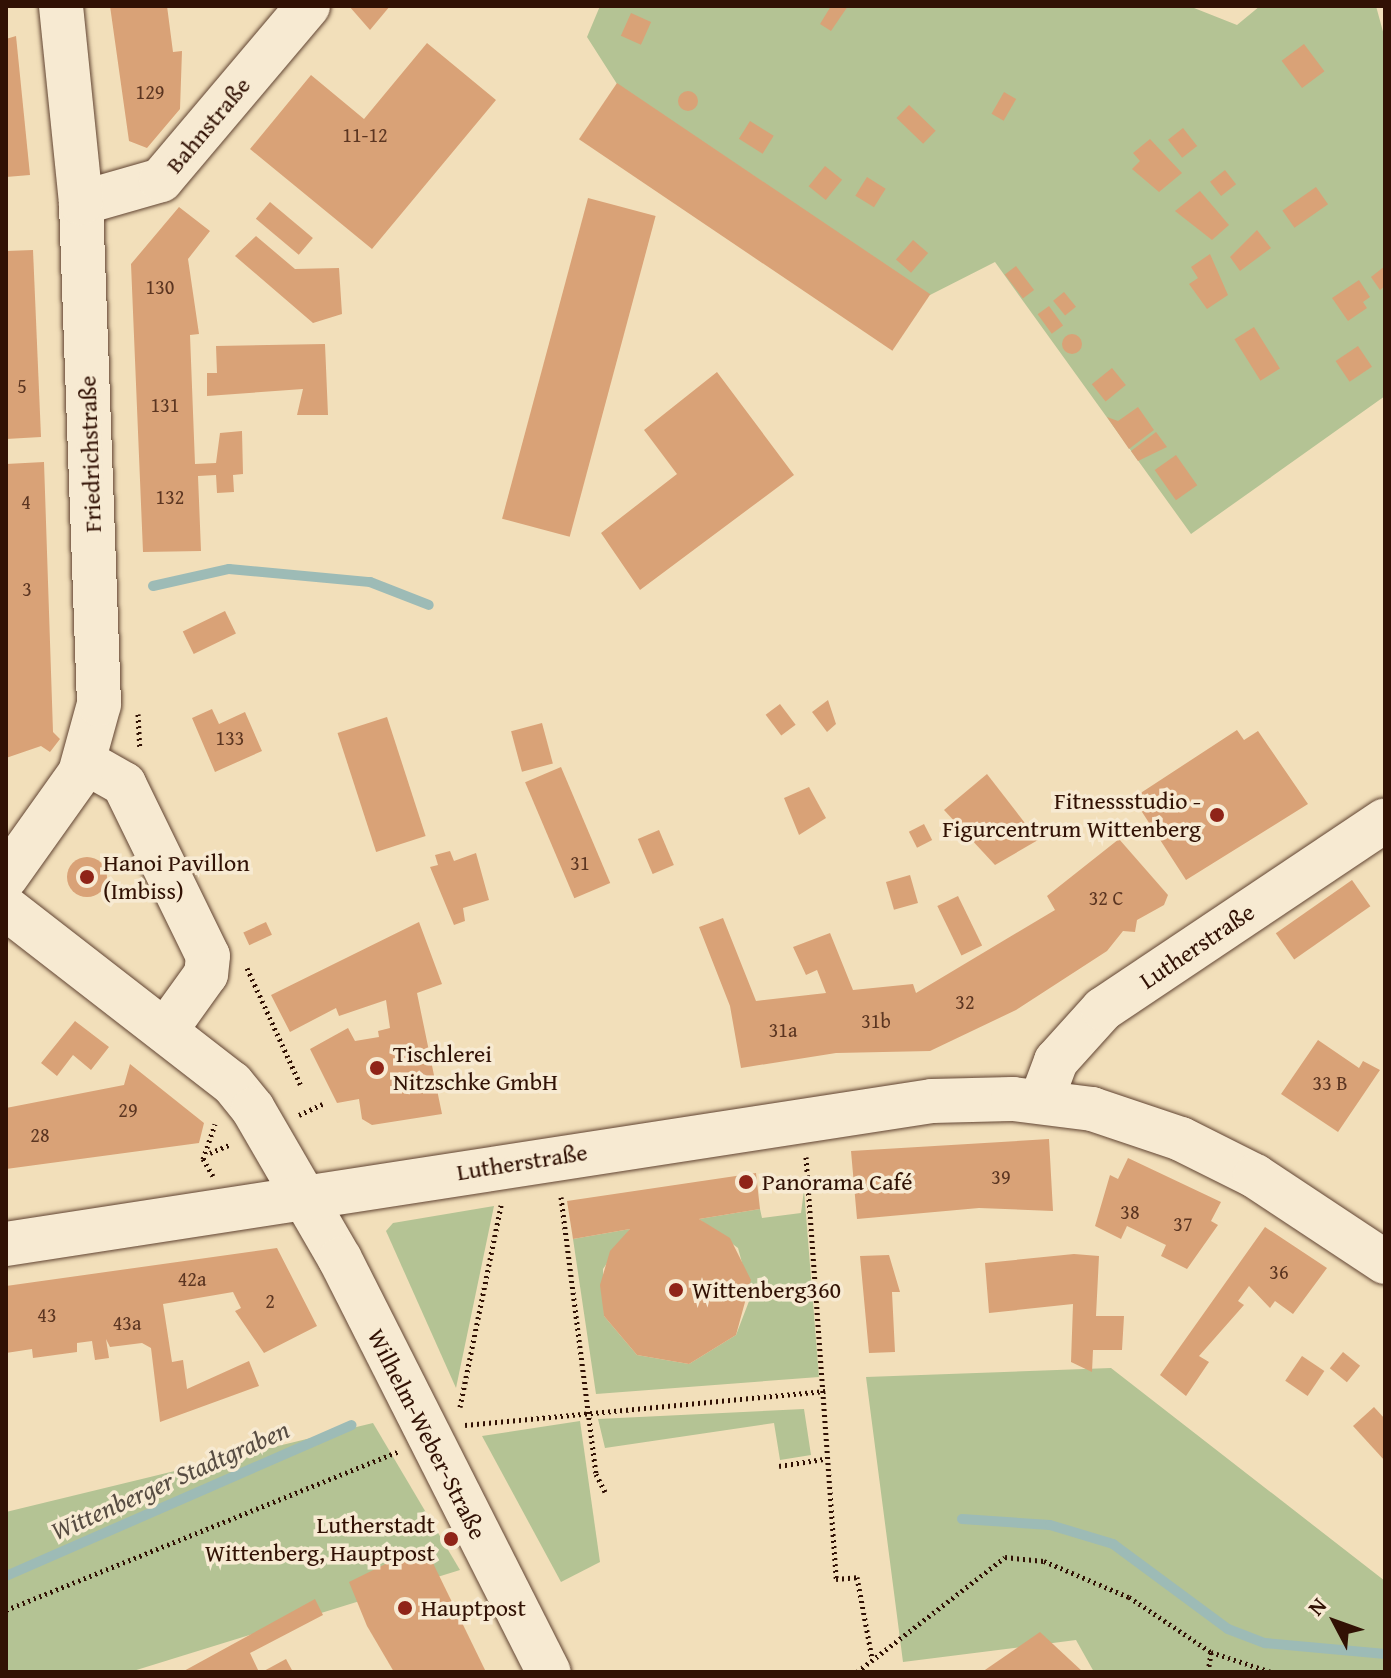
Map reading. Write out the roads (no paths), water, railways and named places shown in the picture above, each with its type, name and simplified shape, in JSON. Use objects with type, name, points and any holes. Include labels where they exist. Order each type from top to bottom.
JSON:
[{"type":"street","name":"Friedrichstraße","points":[[6,877],[85,762],[99,689],[81,203],[61,6]]},
{"type":"street","name":"Bahnstraße","points":[[81,203],[161,180],[308,6]]},
{"type":"street","points":[[85,762],[124,784],[208,956],[206,974],[165,1031]]},
{"type":"street","name":"Lutherstraße","points":[[1041,1101],[1056,1061],[1103,1009],[1385,820]]},
{"type":"street","points":[[6,908],[242,1094],[306,1195]]},
{"type":"street","name":"Lutherstraße","points":[[6,1244],[306,1195],[932,1101],[1041,1101],[1092,1109],[1181,1139],[1255,1176],[1385,1262]]},
{"type":"street","name":"Wilhelm-Weber-Straße","points":[[306,1195],[549,1672]]},
{"type":"waterway","points":[[153,586],[229,569],[370,582],[429,605]]},
{"type":"waterway","name":"Wittenberger Stadtgraben","points":[[6,1576],[351,1425]]},
{"type":"waterway","name":"Wittenberger Stadtgraben","points":[[962,1519],[1050,1525],[1113,1544],[1228,1629],[1265,1643],[1385,1654]]},
{"type":"place","name":"Fitnessstudio - Figurcentrum Wittenberg","points":[[1217,815]]},
{"type":"place","name":"Hanoi Pavillon (Imbiss)","points":[[87,877]]},
{"type":"place","name":"Tischlerei Nitzschke GmbH","points":[[377,1068]]},
{"type":"place","name":"Panorama Café","points":[[746,1182]]},
{"type":"place","name":"Wittenberg360","points":[[676,1290]]},
{"type":"place","name":"Lutherstadt Wittenberg, Hauptpost","points":[[451,1539]]},
{"type":"place","name":"Hauptpost","points":[[405,1608]]}]
